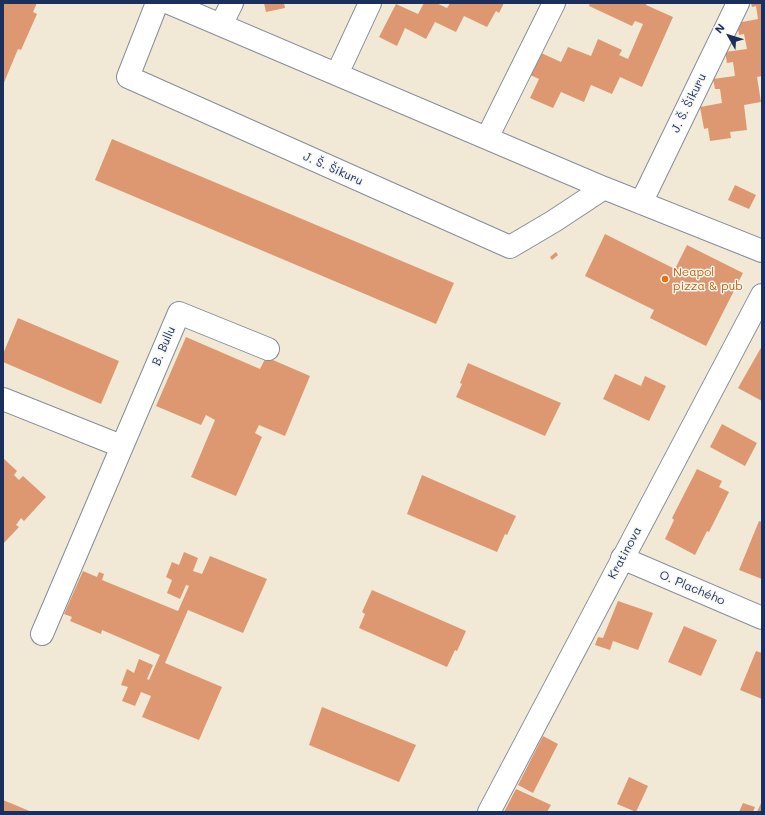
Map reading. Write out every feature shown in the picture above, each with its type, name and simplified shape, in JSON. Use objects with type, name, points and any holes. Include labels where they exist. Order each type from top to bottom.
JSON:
[{"type":"street","name":"J. Š. Šikuru","points":[[157,3],[128,77],[510,247],[554,221],[604,188]]},
{"type":"street","points":[[168,3],[604,188],[762,251]]},
{"type":"street","points":[[221,25],[232,3]]},
{"type":"street","points":[[337,74],[370,3]]},
{"type":"street","points":[[487,138],[554,3]]},
{"type":"street","name":"J. Š. Šikuru","points":[[641,203],[738,3]]},
{"type":"street","name":"Kratinova","points":[[489,812],[762,295]]},
{"type":"street","name":"B. Bullu","points":[[42,634],[179,313],[268,349]]},
{"type":"street","points":[[3,400],[121,446]]},
{"type":"street","name":"O. Plachého","points":[[622,558],[762,618]]},
{"type":"building","points":[[3,3],[37,3],[33,12],[37,14],[21,50],[18,49],[3,85]]},
{"type":"building","points":[[264,3],[284,3],[285,8],[266,12]]},
{"type":"building","points":[[424,3],[436,3],[447,8],[450,3],[504,3],[499,13],[496,11],[487,27],[464,16],[456,32],[435,22],[426,39],[405,28],[397,46],[379,37],[396,4],[418,14]]},
{"type":"building","points":[[590,3],[647,3],[646,5],[673,17],[642,87],[620,77],[612,94],[591,85],[584,102],[561,92],[553,108],[530,98],[539,79],[528,74],[539,52],[561,62],[568,47],[591,56],[598,39],[622,50],[619,55],[628,59],[643,24],[635,21],[632,26],[589,6]]},
{"type":"building","points":[[751,3],[762,3],[762,76],[757,77],[761,102],[744,105],[747,130],[730,132],[731,138],[710,141],[708,128],[704,129],[700,107],[722,103],[720,89],[715,89],[713,79],[735,76],[733,62],[727,63],[725,52],[747,49],[744,34],[739,35],[737,23],[758,19],[756,6],[752,7]]},
{"type":"building","points":[[112,139],[454,283],[436,324],[95,180]]},
{"type":"building","points":[[735,185],[756,195],[749,209],[728,200]]},
{"type":"building","points":[[605,234],[675,269],[687,245],[743,273],[706,346],[650,318],[654,310],[585,276]]},
{"type":"building","points":[[556,252],[558,255],[552,260],[550,257]]},
{"type":"building","points":[[18,318],[119,361],[101,404],[3,362],[3,354]]},
{"type":"building","points":[[186,337],[260,369],[266,357],[310,376],[285,436],[259,425],[255,433],[262,437],[236,496],[191,477],[215,420],[206,415],[201,425],[156,406]]},
{"type":"building","points":[[762,346],[762,401],[738,388]]},
{"type":"building","points":[[468,363],[561,403],[545,436],[456,397],[462,384],[460,383]]},
{"type":"building","points":[[615,374],[641,386],[645,376],[666,386],[649,421],[603,399]]},
{"type":"building","points":[[722,424],[757,443],[745,466],[710,447]]},
{"type":"building","points":[[3,458],[17,471],[14,475],[19,480],[23,476],[46,497],[24,521],[21,518],[16,525],[19,527],[3,544]]},
{"type":"building","points":[[697,469],[722,481],[719,487],[729,492],[709,532],[707,531],[695,555],[665,539],[674,520],[672,518]]},
{"type":"building","points":[[422,475],[516,516],[507,535],[505,534],[497,552],[407,514]]},
{"type":"building","points":[[759,521],[762,522],[762,579],[739,570]]},
{"type":"building","points":[[184,552],[198,558],[193,571],[202,574],[210,556],[267,579],[243,633],[188,610],[165,663],[222,687],[199,740],[142,717],[151,696],[141,692],[135,706],[122,701],[128,687],[121,685],[127,669],[134,673],[139,659],[153,665],[147,679],[149,680],[160,655],[102,630],[101,634],[70,621],[72,617],[64,614],[83,571],[97,577],[99,572],[104,574],[102,580],[178,611],[189,586],[186,585],[180,599],[167,593],[172,580],[166,577],[172,562],[179,565]]},
{"type":"building","points":[[372,590],[466,631],[457,651],[455,650],[447,667],[359,628],[365,614],[362,612]]},
{"type":"building","points":[[618,601],[653,613],[638,650],[613,641],[610,650],[595,645],[598,637],[603,638]]},
{"type":"building","points":[[684,626],[717,640],[701,676],[668,662]]},
{"type":"building","points":[[756,651],[762,653],[762,699],[740,690]]},
{"type":"building","points":[[322,707],[416,745],[399,782],[309,745]]},
{"type":"building","points":[[543,736],[558,744],[533,793],[518,785]]},
{"type":"building","points":[[629,777],[648,786],[636,812],[617,804]]},
{"type":"building","points":[[516,789],[551,805],[547,812],[504,812]]},
{"type":"building","points":[[3,800],[32,812],[3,812]]},
{"type":"building","points":[[762,801],[762,812],[757,812]]},
{"type":"building","points":[[743,803],[755,807],[753,812],[739,812]]},
{"type":"place","name":"Neapol pizza & pub","points":[[665,279]]}]
